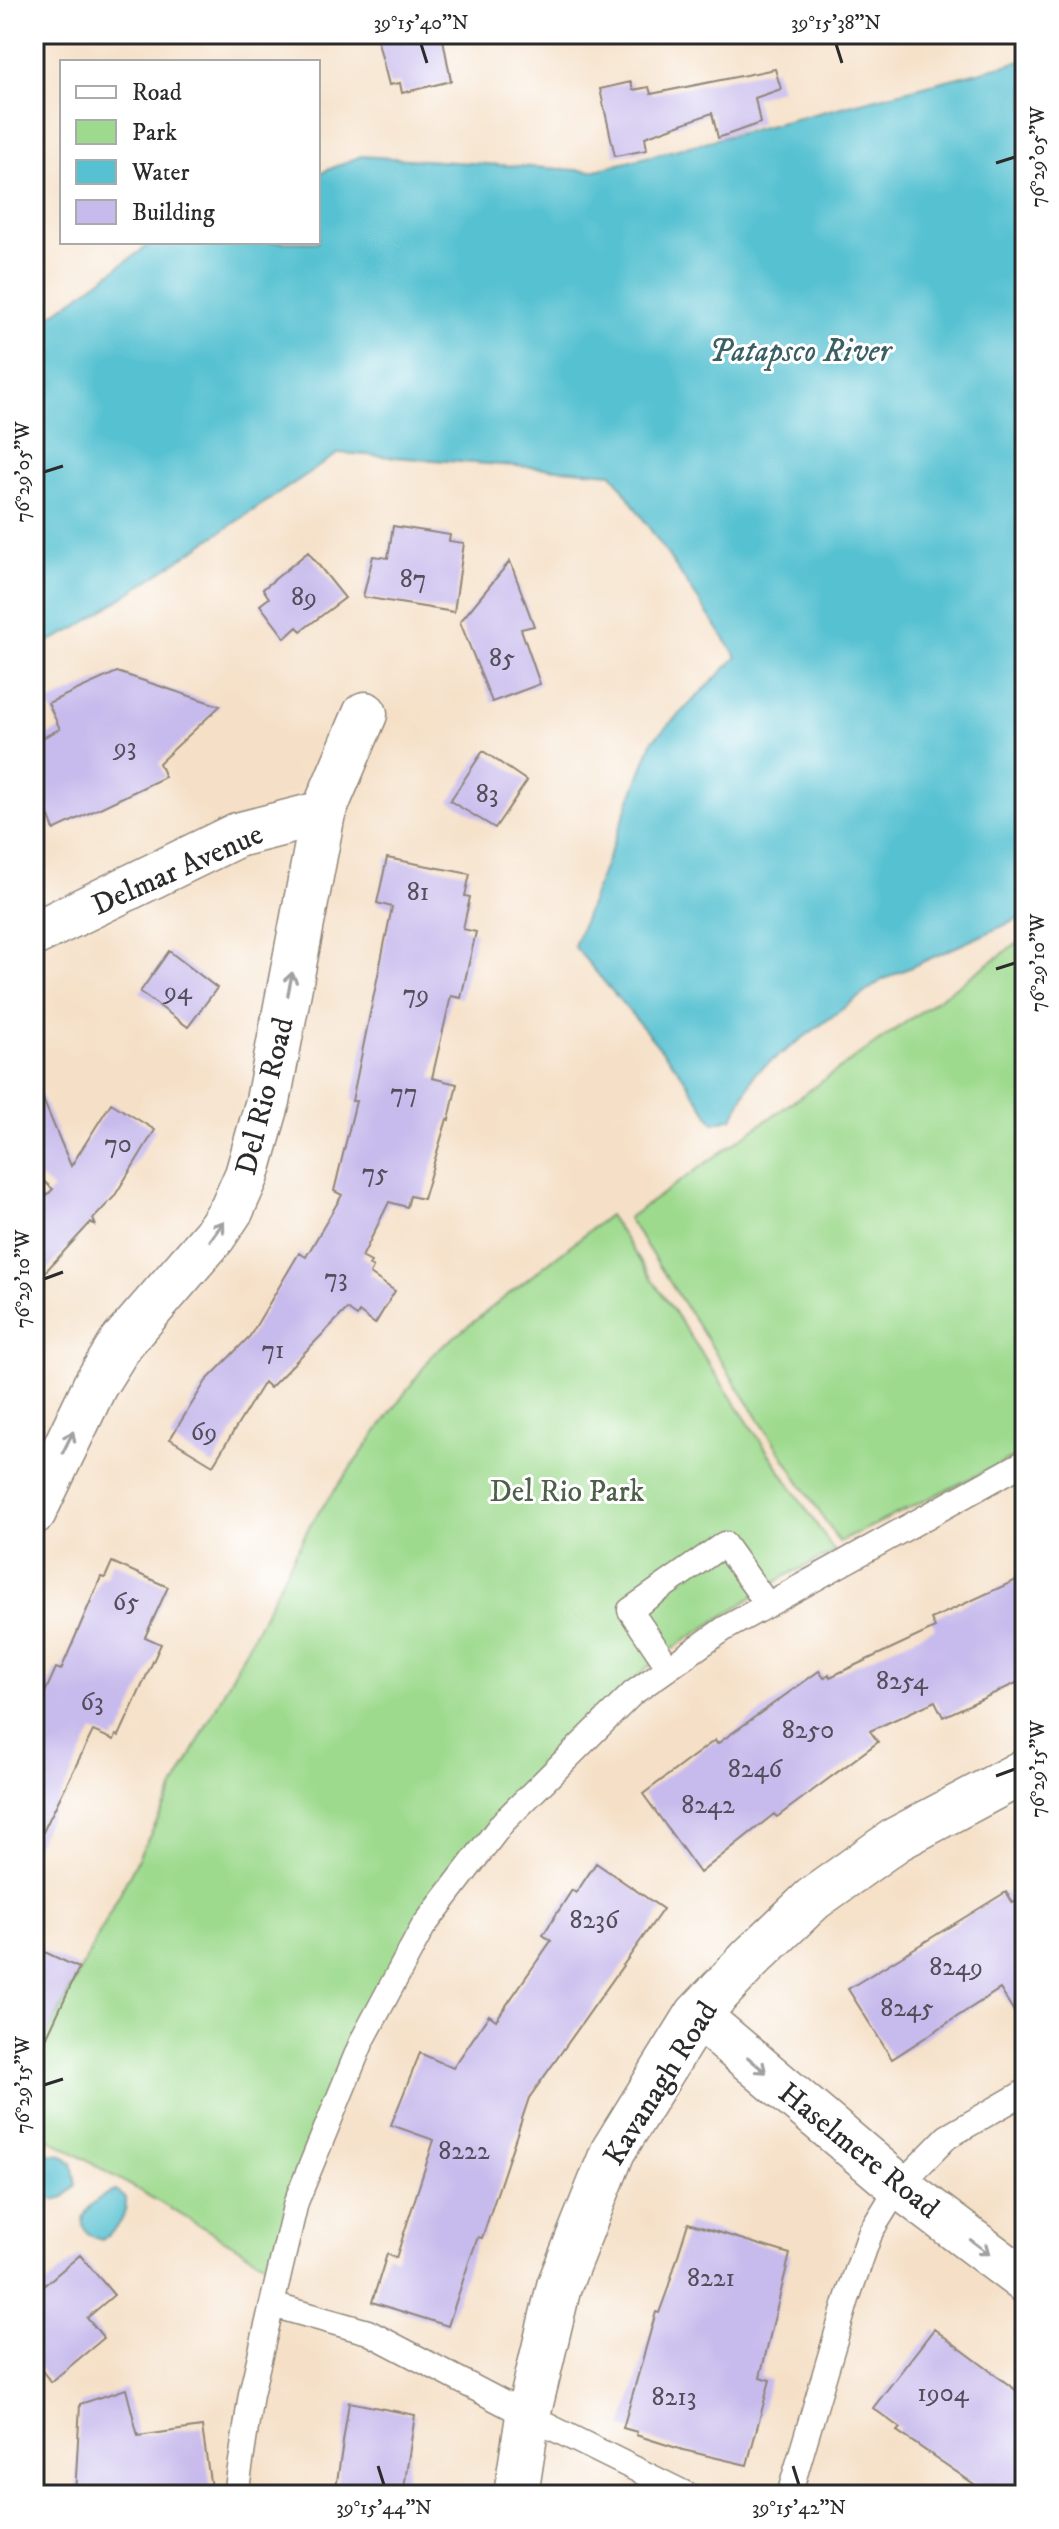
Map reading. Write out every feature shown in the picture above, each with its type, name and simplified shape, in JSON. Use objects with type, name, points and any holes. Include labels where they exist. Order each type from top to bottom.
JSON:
[{"type":"street","name":"Del Rio Road","points":[[34,1512],[95,1385],[122,1342],[214,1236],[232,1209],[247,1175],[268,1101],[323,813],[365,714]]},
{"type":"street","name":"Delmar Avenue","points":[[34,934],[237,835],[323,813]]},
{"type":"street","name":"Kavanagh Road","points":[[516,2495],[528,2416],[559,2286],[600,2180],[628,2125],[697,2015],[813,1899],[897,1839],[1025,1771]]},
{"type":"street","name":"Haselmere Road","points":[[697,2015],[899,2186],[1025,2281]]},
{"type":"lane","points":[[236,2495],[251,2394],[296,2202],[362,2041],[423,1927],[503,1822],[633,1693],[724,1629],[1025,1462]]},
{"type":"lane","points":[[669,1668],[630,1610],[724,1544],[768,1605]]},
{"type":"lane","points":[[789,2495],[869,2235],[899,2186],[947,2137],[1025,2092]]},
{"type":"lane","points":[[272,2305],[368,2332],[688,2495]]},
{"type":"green space","points":[[1025,938],[1025,1452],[839,1542],[628,1218]]},
{"type":"green space","name":"Del Rio Park","points":[[609,1215],[835,1552],[787,1575],[664,1654],[553,1750],[444,1884],[352,2035],[270,2266],[34,2130],[34,2060],[311,1523],[434,1353]]},
{"type":"water","name":"Patapsco River","points":[[1025,60],[1025,916],[882,980],[755,1073],[733,1118],[714,1123],[681,1073],[574,946],[653,740],[737,657],[612,473],[339,453],[77,628],[34,649],[34,328],[150,244],[320,244],[320,173],[361,156],[592,171]]},
{"type":"water","points":[[48,2154],[63,2155],[72,2163],[76,2185],[65,2197],[53,2200],[34,2189],[34,2161]]},
{"type":"water","points":[[116,2191],[126,2198],[125,2211],[113,2231],[102,2240],[84,2229],[85,2214],[106,2194]]},
{"type":"building","points":[[376,34],[442,34],[451,81],[402,93],[400,83],[389,85]]},
{"type":"building","points":[[775,69],[781,89],[755,98],[760,123],[718,138],[712,113],[645,137],[647,150],[615,156],[600,89],[631,82],[633,90],[649,87],[651,94]]},
{"type":"building","points":[[393,526],[450,535],[449,541],[464,543],[454,612],[363,597],[373,556],[388,558]]},
{"type":"building","points":[[308,552],[345,598],[301,631],[297,627],[285,638],[260,605],[269,598],[263,589]]},
{"type":"building","points":[[510,561],[534,626],[521,629],[540,684],[492,702],[460,622]]},
{"type":"building","points":[[117,672],[220,706],[159,763],[165,777],[54,830],[49,817],[34,825],[34,742],[60,729],[48,703]]},
{"type":"building","points":[[483,751],[527,781],[495,828],[450,801]]},
{"type":"building","points":[[387,858],[470,874],[465,896],[470,897],[463,929],[476,932],[461,998],[451,996],[432,1078],[457,1084],[449,1120],[423,1199],[410,1196],[407,1207],[389,1202],[362,1257],[371,1262],[369,1265],[373,1268],[370,1274],[395,1291],[375,1324],[359,1312],[357,1316],[347,1309],[270,1388],[264,1382],[213,1465],[170,1439],[206,1381],[250,1336],[299,1253],[306,1257],[342,1195],[334,1191],[356,1101],[352,1101],[392,907],[377,903]]},
{"type":"building","points":[[169,951],[217,988],[188,1027],[140,992]]},
{"type":"building","points":[[34,1078],[71,1166],[111,1103],[155,1130],[114,1197],[93,1219],[96,1226],[91,1222],[34,1284],[34,1209],[53,1189],[34,1173]]},
{"type":"building","points":[[112,1562],[168,1587],[145,1637],[161,1644],[119,1736],[116,1735],[114,1740],[93,1731],[34,1850],[34,1717],[56,1668],[61,1670],[101,1577],[105,1578]]},
{"type":"building","points":[[1025,1576],[1025,1679],[943,1717],[935,1701],[870,1731],[878,1742],[777,1817],[774,1814],[700,1873],[643,1794],[715,1740],[717,1744],[819,1671],[824,1678],[829,1674],[830,1677],[935,1628],[931,1619]]},
{"type":"building","points":[[596,1863],[663,1909],[529,2098],[482,2238],[478,2237],[448,2326],[372,2302],[387,2254],[396,2258],[434,2140],[391,2125],[420,2053],[453,2068],[489,2015],[496,2020],[551,1941],[543,1935],[572,1890],[576,1893]]},
{"type":"building","points":[[1006,1892],[1013,1903],[1025,1896],[1025,2029],[1000,1989],[892,2059],[848,1989]]},
{"type":"building","points":[[34,1947],[79,1968],[34,2064]]},
{"type":"building","points":[[688,2223],[790,2254],[760,2377],[770,2380],[747,2465],[683,2450],[623,2428],[656,2312],[659,2313],[667,2291]]},
{"type":"building","points":[[80,2255],[114,2295],[87,2318],[104,2338],[51,2382],[34,2361],[34,2294]]},
{"type":"building","points":[[934,2329],[1025,2397],[1025,2495],[990,2495],[897,2431],[900,2428],[873,2408]]},
{"type":"building","points":[[126,2389],[138,2436],[202,2427],[212,2495],[75,2495],[80,2404]]},
{"type":"building","points":[[349,2402],[415,2415],[403,2495],[335,2495]]}]
